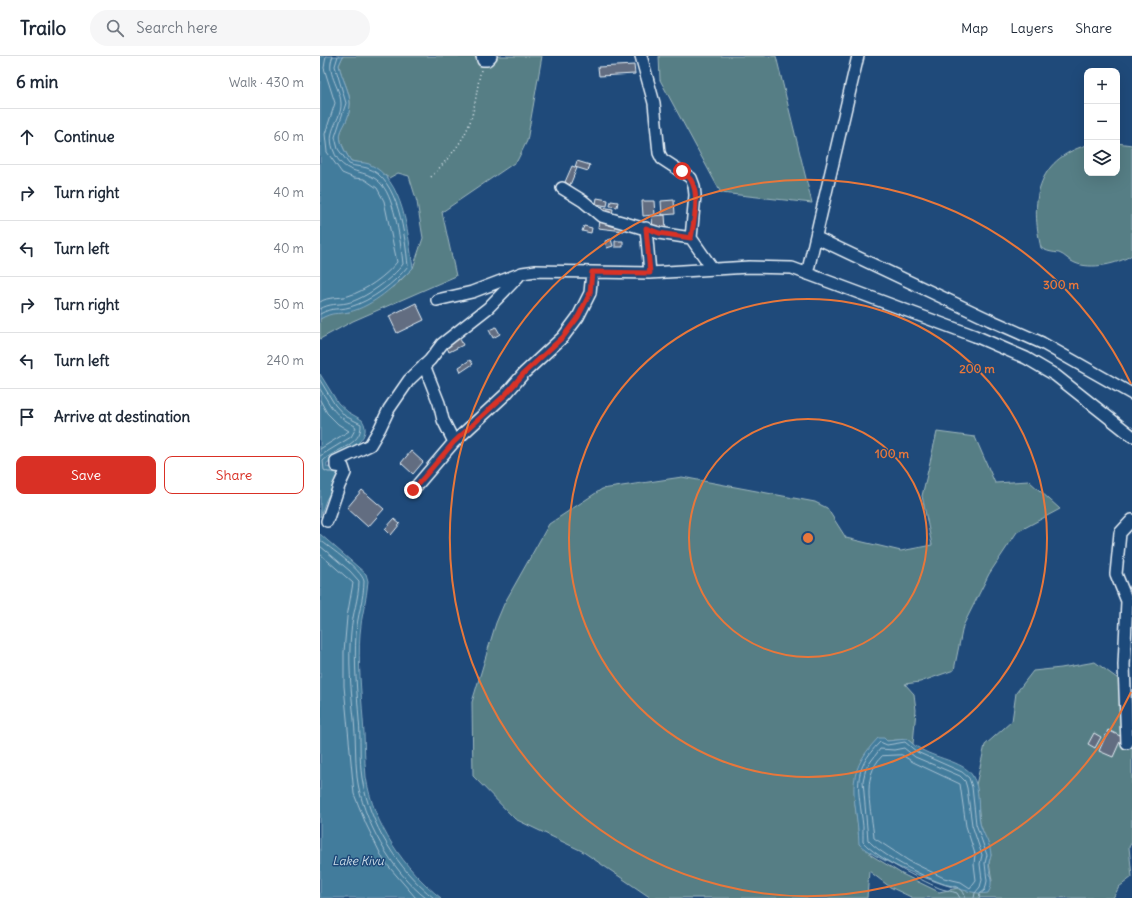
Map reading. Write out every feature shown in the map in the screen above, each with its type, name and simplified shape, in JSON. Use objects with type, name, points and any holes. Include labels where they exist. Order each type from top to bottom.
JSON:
[{"type":"street","points":[[641,56],[654,103],[659,153],[662,159],[691,178],[694,186],[695,202],[691,238],[712,268]]},
{"type":"street","points":[[807,274],[817,238],[858,56]]},
{"type":"street","points":[[562,188],[583,201],[601,216],[659,233],[691,238]]},
{"type":"street","points":[[646,228],[650,273]]},
{"type":"street","points":[[817,238],[1042,343],[1132,394]]},
{"type":"street","points":[[437,300],[472,292],[522,273],[543,271],[650,273],[712,268],[792,268],[975,336],[1026,358],[1055,375],[1132,436]]},
{"type":"street","points":[[413,490],[454,442],[506,394],[524,373],[563,337],[578,317],[590,293],[592,272]]},
{"type":"street","points":[[328,521],[339,486],[345,473],[343,467],[336,466],[336,461],[370,445],[389,409],[409,380],[430,360],[442,344],[488,308],[522,273]]},
{"type":"street","points":[[424,365],[439,403],[443,420],[454,442]]},
{"type":"street","points":[[1127,743],[1124,665],[1127,601],[1116,574],[1120,533],[1132,520]]},
{"type":"path","points":[[430,177],[449,158],[467,131],[485,57]]},
{"type":"green space","points":[[343,56],[542,56],[527,141],[517,161],[442,212],[456,276],[353,321],[320,339],[320,319],[332,312],[349,312],[396,285],[413,268],[423,238],[417,202],[409,176],[398,173],[389,178],[368,164],[351,161],[344,150],[340,135],[349,113],[350,98],[339,65]]},
{"type":"green space","points":[[659,56],[776,56],[812,203],[721,193],[660,80]]},
{"type":"green space","points":[[1120,143],[1132,145],[1132,255],[1112,263],[1089,266],[1075,263],[1059,253],[1041,248],[1036,214],[1037,199],[1041,184],[1047,172],[1057,161],[1070,152],[1084,146],[1084,176],[1120,176]]},
{"type":"green space","points":[[937,432],[975,437],[995,483],[1029,481],[1060,509],[1017,532],[989,574],[963,626],[954,670],[920,682],[905,684],[914,694],[916,710],[913,744],[907,739],[887,741],[884,738],[855,804],[859,837],[871,855],[902,874],[939,892],[992,881],[989,863],[991,855],[980,823],[976,785],[985,745],[1012,721],[1016,693],[1033,671],[1095,662],[1125,684],[1132,701],[1132,842],[1129,847],[1132,877],[1119,887],[1113,898],[913,898],[890,887],[869,871],[867,898],[651,898],[582,851],[515,819],[473,776],[472,702],[496,623],[504,604],[549,524],[602,489],[682,477],[815,502],[827,508],[846,538],[901,551],[932,545],[922,496]]},
{"type":"water","points":[[320,56],[343,56],[339,65],[349,94],[350,104],[349,113],[340,136],[341,142],[351,161],[369,164],[381,171],[390,182],[402,209],[413,268],[384,294],[367,305],[349,312],[332,314],[320,319]]},
{"type":"water","points":[[320,374],[338,403],[348,412],[362,420],[365,428],[361,440],[355,446],[327,463],[327,467],[340,469],[338,480],[326,500],[320,517]]},
{"type":"water","name":"Lake Kivu","points":[[320,534],[366,574],[368,581],[361,627],[359,655],[365,770],[375,812],[392,844],[403,859],[427,886],[441,898],[320,898]]},
{"type":"water","points":[[878,738],[884,738],[887,741],[907,739],[925,751],[962,766],[972,775],[978,792],[980,823],[991,851],[989,867],[991,886],[988,893],[962,890],[922,877],[883,860],[859,844],[854,800],[855,776],[859,764],[866,752]]},
{"type":"building","points":[[634,65],[635,74],[599,76],[598,67]]},
{"type":"building","points":[[577,161],[590,165],[588,171],[575,167]]},
{"type":"building","points":[[572,166],[577,168],[570,185],[565,182]]},
{"type":"building","points":[[597,198],[608,200],[607,206],[596,204]]},
{"type":"building","points":[[674,200],[675,214],[662,215],[661,201]]},
{"type":"building","points":[[611,201],[618,202],[617,207],[610,206]]},
{"type":"building","points":[[642,201],[654,201],[655,215],[643,216]]},
{"type":"building","points":[[602,207],[613,209],[612,215],[601,213]]},
{"type":"building","points":[[665,215],[666,229],[653,230],[652,216]]},
{"type":"building","points":[[599,220],[625,223],[624,231],[598,228]]},
{"type":"building","points":[[584,226],[592,228],[591,233],[582,231]]},
{"type":"building","points":[[611,239],[613,246],[607,248],[605,241]]},
{"type":"building","points":[[615,241],[623,241],[623,247],[615,247]]},
{"type":"building","points":[[416,303],[424,320],[397,333],[389,316]]},
{"type":"building","points":[[496,327],[500,334],[493,338],[489,330]]},
{"type":"building","points":[[459,337],[463,345],[449,352],[445,343]]},
{"type":"building","points":[[470,360],[473,364],[461,372],[459,367]]},
{"type":"building","points":[[411,451],[423,462],[413,474],[401,463]]},
{"type":"building","points":[[362,490],[384,509],[368,527],[347,508]]},
{"type":"building","points":[[394,519],[400,524],[391,535],[385,529]]},
{"type":"building","points":[[1108,730],[1122,737],[1113,757],[1099,751]]},
{"type":"building","points":[[1094,733],[1101,737],[1095,748],[1088,744]]},
{"type":"route","points":[[413,490],[447,449],[506,394],[524,373],[563,337],[578,317],[590,293],[592,272],[650,273],[646,228],[659,233],[691,238],[695,195],[694,186],[691,178],[682,171]]}]
